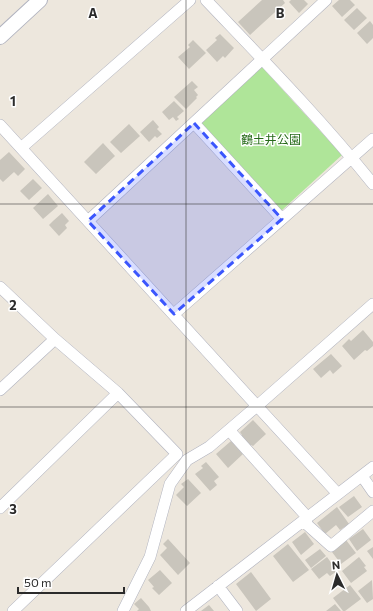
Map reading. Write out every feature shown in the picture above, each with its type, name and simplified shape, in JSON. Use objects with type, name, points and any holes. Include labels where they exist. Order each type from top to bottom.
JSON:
[{"type":"street","points":[[0,37],[40,0]]},
{"type":"street","points":[[22,148],[190,0]]},
{"type":"street","points":[[206,0],[352,157],[373,184]]},
{"type":"street","points":[[88,221],[326,0]]},
{"type":"street","points":[[194,123],[282,219]]},
{"type":"street","points":[[0,125],[338,494]]},
{"type":"street","points":[[174,314],[373,139]]},
{"type":"street","points":[[0,287],[55,339],[118,392],[182,457]]},
{"type":"street","points":[[13,611],[182,457],[209,447],[373,304]]},
{"type":"street","points":[[0,390],[55,339]]},
{"type":"street","points":[[0,508],[118,392]]},
{"type":"street","points":[[229,430],[305,520],[331,546],[373,511]]},
{"type":"street","points":[[123,611],[150,557],[170,484],[182,457]]},
{"type":"street","points":[[186,611],[373,467]]},
{"type":"street","points":[[362,476],[373,492]]},
{"type":"street","points":[[218,586],[237,611]]},
{"type":"highlighted area","points":[[194,123],[282,219],[174,314],[88,221]]},
{"type":"green space","name":"鶴土井公園","points":[[262,67],[342,155],[281,211],[200,123]]},
{"type":"building","points":[[262,0],[283,0],[285,3],[250,35],[238,22]]},
{"type":"building","points":[[291,0],[304,0],[308,4],[299,13],[289,2]]},
{"type":"building","points":[[339,0],[350,0],[355,5],[342,17],[332,6]]},
{"type":"building","points":[[357,8],[367,18],[354,30],[344,20]]},
{"type":"building","points":[[370,21],[373,25],[373,38],[367,44],[357,33]]},
{"type":"building","points":[[220,34],[234,48],[225,58],[223,56],[217,62],[206,50],[217,40],[215,38]]},
{"type":"building","points":[[193,40],[206,53],[189,69],[178,57],[190,47],[188,45]]},
{"type":"building","points":[[192,81],[198,87],[194,90],[198,95],[186,109],[174,97]]},
{"type":"building","points":[[174,101],[184,111],[177,117],[179,119],[176,121],[173,117],[169,120],[162,112]]},
{"type":"building","points":[[153,120],[159,127],[157,129],[162,134],[157,138],[155,136],[149,142],[140,132]]},
{"type":"building","points":[[129,124],[140,136],[121,153],[110,142]]},
{"type":"building","points":[[103,143],[115,156],[96,174],[84,162]]},
{"type":"building","points":[[9,152],[25,169],[18,176],[14,172],[3,182],[0,179],[0,160]]},
{"type":"building","points":[[33,179],[42,188],[29,200],[20,191]]},
{"type":"building","points":[[48,194],[58,206],[43,219],[33,208]]},
{"type":"building","points":[[62,213],[69,221],[65,225],[67,228],[59,236],[49,225]]},
{"type":"building","points":[[363,330],[373,342],[373,346],[367,351],[365,350],[354,360],[342,346],[349,339],[351,341]]},
{"type":"building","points":[[331,354],[342,366],[333,374],[330,370],[321,378],[313,369]]},
{"type":"building","points":[[253,420],[266,434],[253,446],[250,446],[241,436],[242,435],[240,432]]},
{"type":"building","points":[[231,441],[243,454],[228,468],[216,454]]},
{"type":"building","points":[[206,462],[219,477],[214,481],[217,485],[210,491],[195,474],[203,468],[201,466]]},
{"type":"building","points":[[188,479],[201,493],[187,506],[176,495],[184,487],[181,484]]},
{"type":"building","points":[[354,496],[362,507],[348,517],[339,507]]},
{"type":"building","points":[[337,507],[349,524],[340,530],[336,525],[325,534],[317,523]]},
{"type":"building","points":[[363,529],[371,540],[357,551],[349,539]]},
{"type":"building","points":[[305,532],[314,544],[301,555],[292,542]]},
{"type":"building","points":[[168,539],[190,563],[178,575],[160,555],[167,548],[163,544]]},
{"type":"building","points":[[346,540],[356,553],[341,564],[332,552]]},
{"type":"building","points":[[288,544],[309,570],[293,582],[273,556]]},
{"type":"building","points":[[373,547],[373,559],[367,551]]},
{"type":"building","points":[[320,549],[326,556],[311,568],[305,560]]},
{"type":"building","points":[[327,557],[337,571],[330,576],[327,573],[319,579],[311,569]]},
{"type":"building","points":[[359,557],[366,566],[364,567],[367,571],[351,583],[342,571]]},
{"type":"building","points":[[160,570],[172,583],[159,595],[152,588],[154,587],[148,580]]},
{"type":"building","points":[[251,572],[271,599],[256,611],[236,584]]},
{"type":"building","points":[[372,580],[373,599],[367,603],[358,591]]},
{"type":"building","points":[[350,585],[361,599],[343,611],[333,598]]},
{"type":"building","points":[[141,598],[151,611],[137,611],[139,609],[134,604]]},
{"type":"building","points":[[335,604],[341,611],[326,611]]},
{"type":"building","points":[[209,605],[214,611],[201,611]]}]
